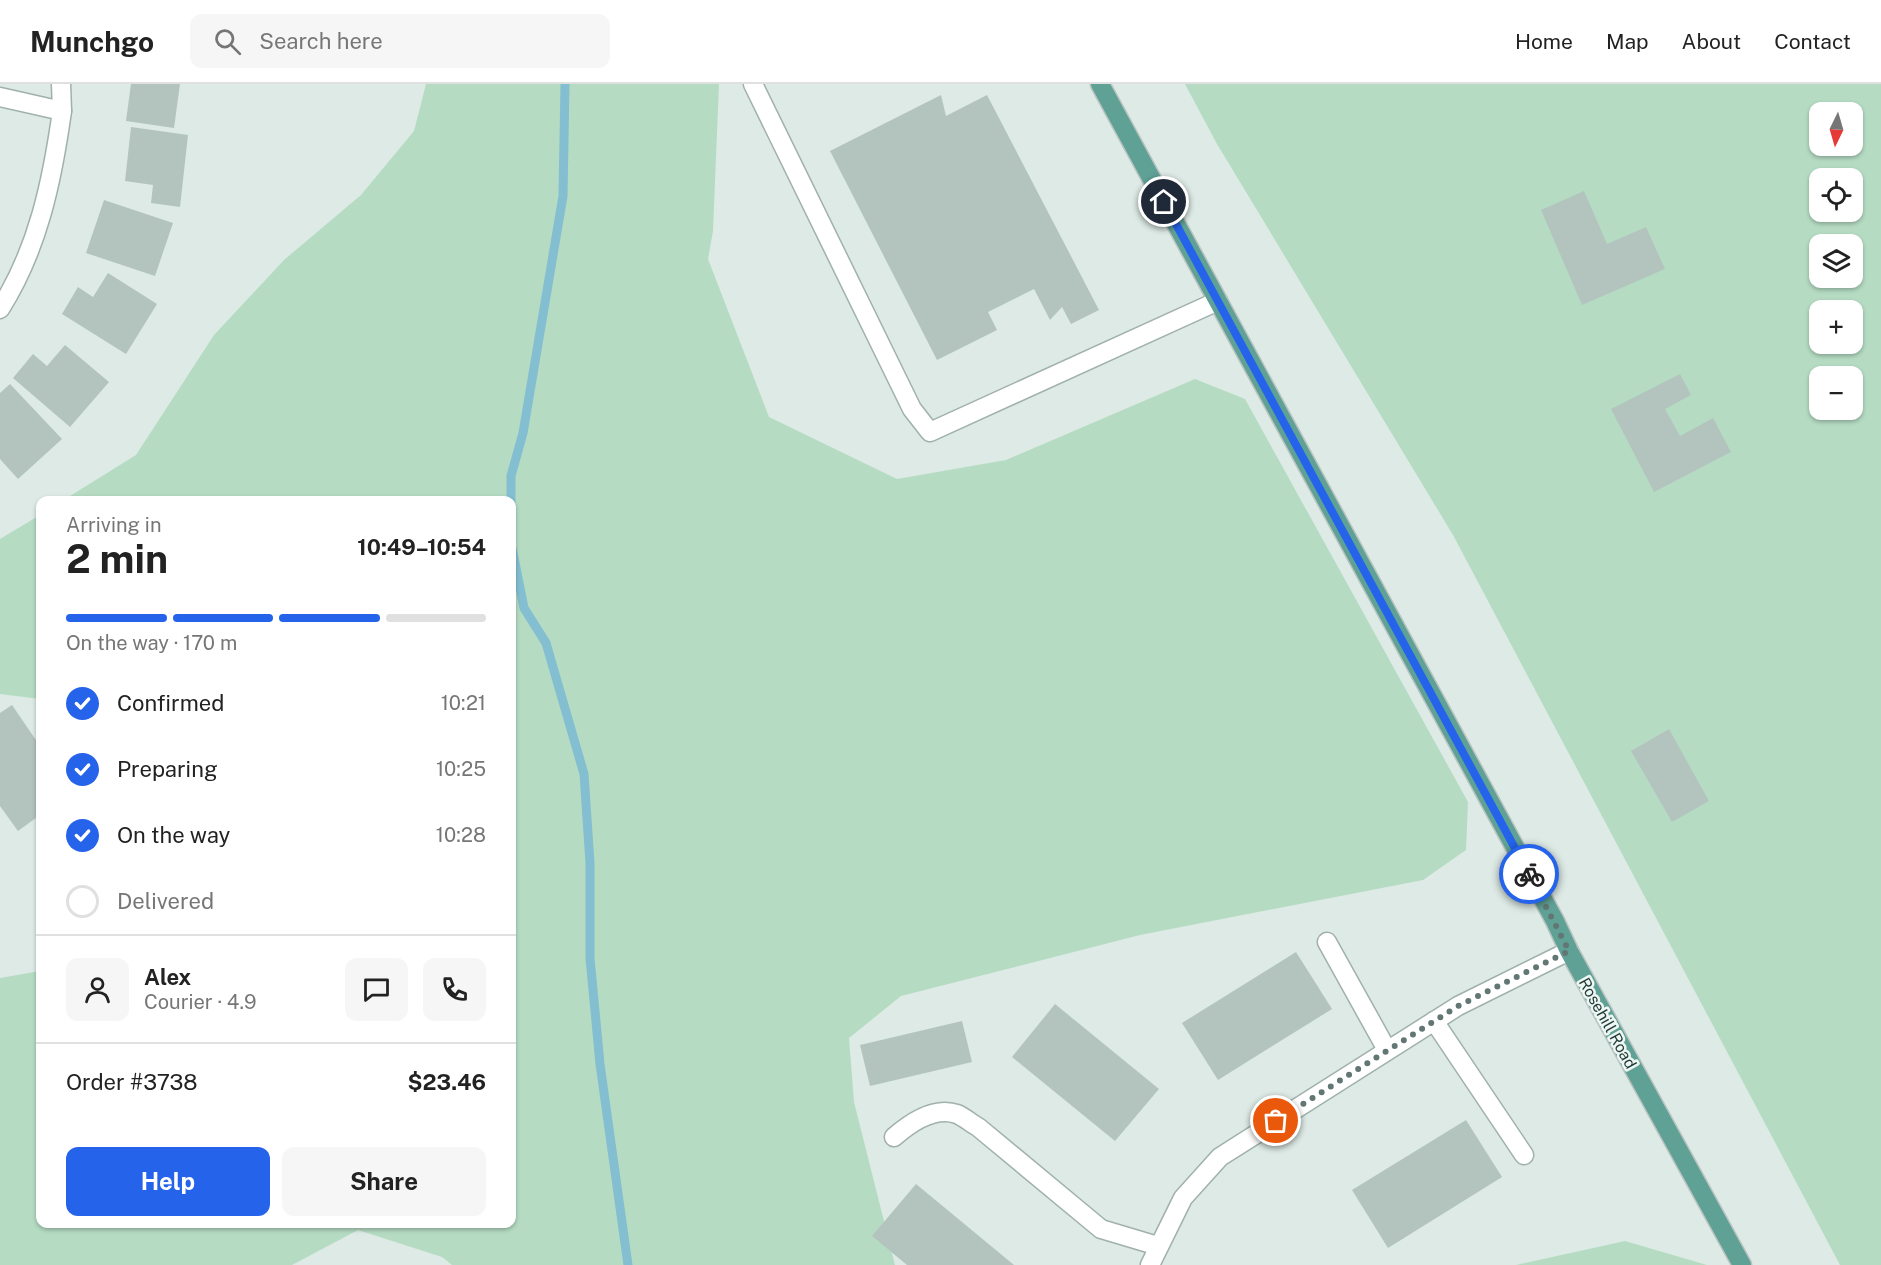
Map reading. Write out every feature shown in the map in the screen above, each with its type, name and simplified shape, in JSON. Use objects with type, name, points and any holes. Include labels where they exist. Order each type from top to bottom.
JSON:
[{"type":"main road","name":"Rosehill Road","points":[[1100,84],[1555,921],[1569,951],[1742,1265]]},
{"type":"street","points":[[0,309],[12,290],[39,230],[54,169],[62,111],[61,84]]},
{"type":"street","points":[[753,84],[912,409],[930,432],[1218,301]]},
{"type":"street","points":[[0,97],[62,111]]},
{"type":"street","points":[[1327,942],[1387,1050]]},
{"type":"street","points":[[1150,1265],[1183,1198],[1220,1157],[1458,1006],[1569,951]]},
{"type":"street","points":[[1434,1021],[1524,1155]]},
{"type":"street","points":[[894,1137],[910,1122],[933,1113],[956,1114],[978,1127],[1101,1229],[1158,1246]]},
{"type":"green space","points":[[426,84],[719,84],[713,231],[708,259],[769,417],[897,479],[1006,460],[1195,379],[1245,399],[1468,802],[1466,850],[1423,880],[1140,935],[901,996],[849,1038],[854,1102],[895,1265],[452,1265],[442,1257],[358,1230],[292,1265],[0,1265],[0,978],[36,972],[36,1228],[516,1228],[516,496],[70,496],[136,455],[214,335],[284,260],[361,195],[414,131]]},
{"type":"green space","points":[[1185,84],[1881,84],[1881,1265],[1840,1265],[1453,535],[1217,144]]},
{"type":"green space","points":[[36,517],[36,698],[0,694],[0,539]]},
{"type":"green space","points":[[1625,1241],[1707,1265],[1516,1265]]},
{"type":"building","points":[[131,84],[180,84],[174,128],[126,121]]},
{"type":"building","points":[[941,95],[946,116],[987,95],[1099,310],[1071,324],[1062,307],[1050,320],[1034,289],[988,312],[997,330],[937,360],[830,151]]},
{"type":"building","points":[[131,127],[188,135],[180,207],[151,203],[153,185],[125,181]]},
{"type":"building","points":[[1584,191],[1607,244],[1646,227],[1665,269],[1582,305],[1541,210]]},
{"type":"building","points":[[104,200],[173,223],[155,276],[86,253]]},
{"type":"building","points":[[108,273],[157,304],[126,354],[62,314],[78,287],[93,297]]},
{"type":"building","points":[[65,345],[109,382],[70,427],[13,378],[33,354],[47,366]]},
{"type":"building","points":[[1680,374],[1691,395],[1665,409],[1680,436],[1713,418],[1731,452],[1654,492],[1611,409]]},
{"type":"building","points":[[10,384],[62,439],[18,479],[0,459],[0,393]]},
{"type":"building","points":[[12,705],[36,740],[36,818],[18,831],[0,806],[0,713]]},
{"type":"building","points":[[1669,729],[1709,801],[1672,822],[1631,751]]},
{"type":"building","points":[[1296,952],[1332,1009],[1218,1080],[1182,1023]]},
{"type":"building","points":[[1055,1004],[1159,1089],[1115,1141],[1012,1057]]},
{"type":"building","points":[[962,1021],[972,1062],[870,1086],[860,1045]]},
{"type":"building","points":[[1466,1120],[1502,1177],[1388,1248],[1352,1190]]},
{"type":"building","points":[[916,1184],[1014,1265],[907,1265],[872,1236]]},
{"type":"waterway","points":[[511,496],[511,476],[523,433],[563,196],[565,84]]},
{"type":"waterway","points":[[516,568],[524,608],[546,643],[584,774],[590,863],[590,958],[600,1064],[628,1265]]},
{"type":"way so far","points":[[1276,1121],[1458,1006],[1569,951],[1529,874]]},
{"type":"route","points":[[1164,202],[1529,874]]}]
